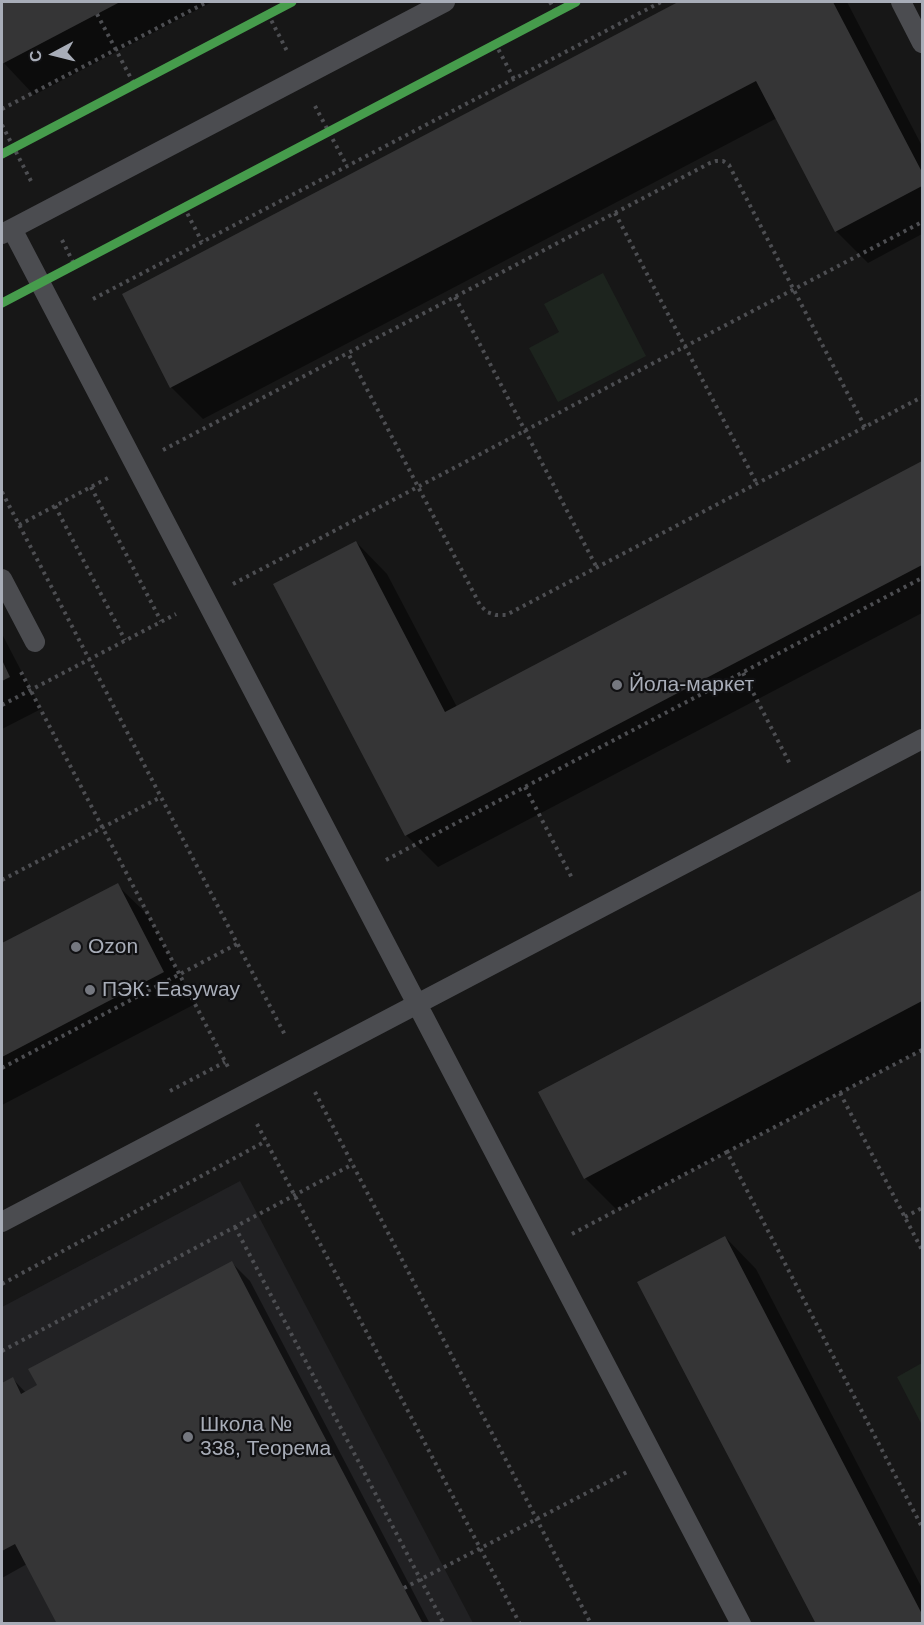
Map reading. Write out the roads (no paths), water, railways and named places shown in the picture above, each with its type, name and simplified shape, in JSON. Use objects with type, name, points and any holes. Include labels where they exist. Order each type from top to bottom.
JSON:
[{"type":"lane","points":[[445,2],[7,231],[40,282],[741,1623]]},
{"type":"lane","points":[[901,2],[922,43]]},
{"type":"lane","points":[[2,579],[35,642]]},
{"type":"lane","points":[[2,1222],[922,739]]},
{"type":"place","name":"Йола-маркет","points":[[617,685]]},
{"type":"place","name":"Ozon","points":[[76,947]]},
{"type":"place","name":"ПЭК: Easyway","points":[[90,990]]},
{"type":"place","name":"Школа № 338, Теорема","points":[[188,1437]]}]
